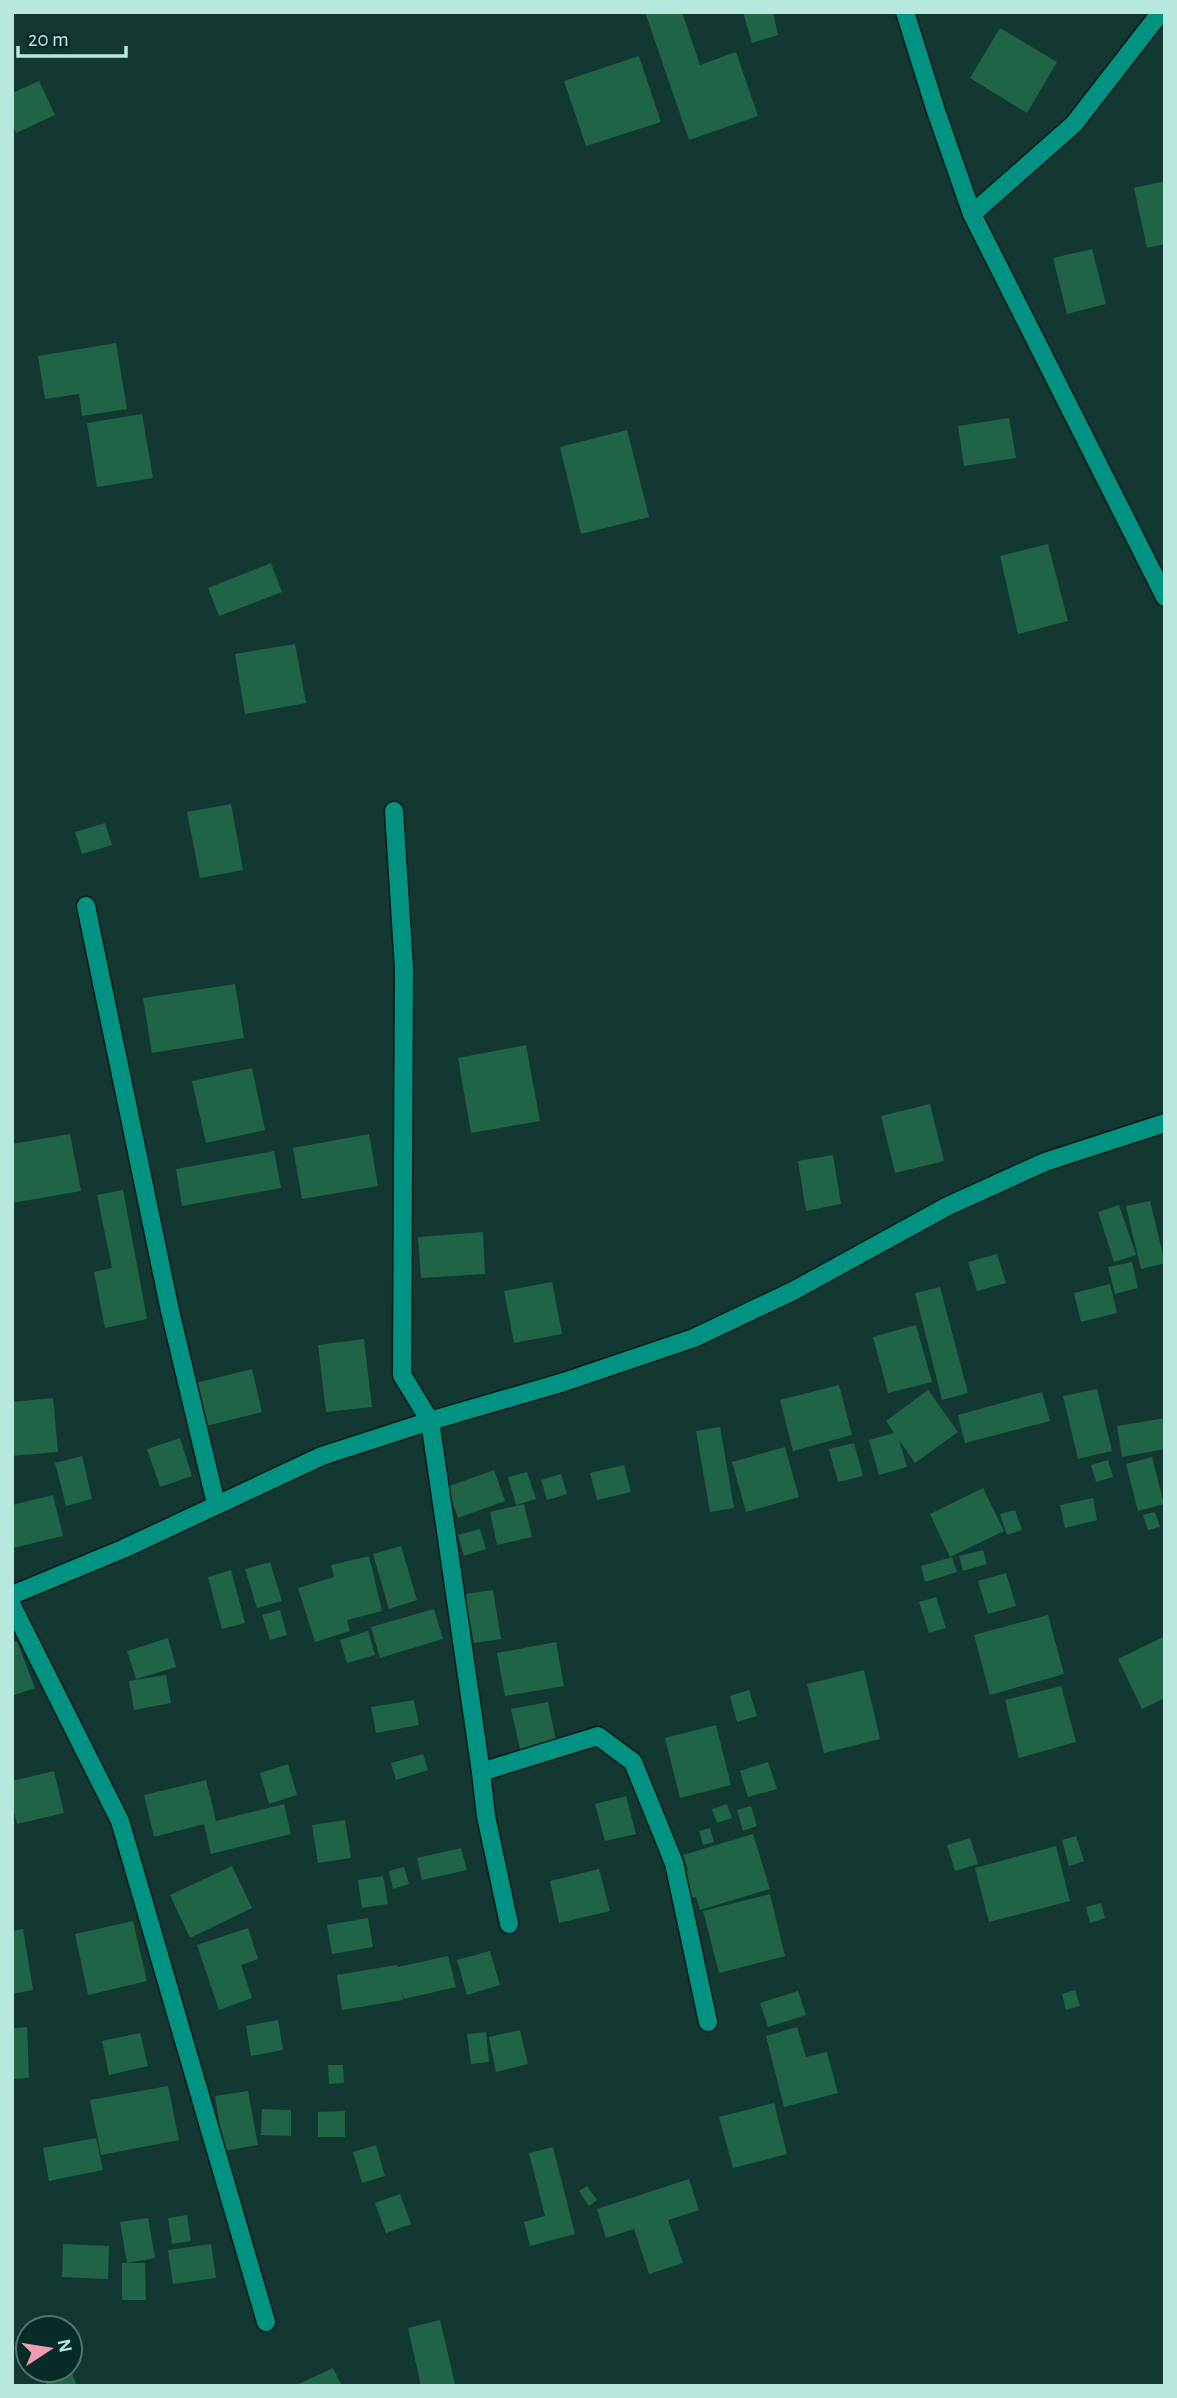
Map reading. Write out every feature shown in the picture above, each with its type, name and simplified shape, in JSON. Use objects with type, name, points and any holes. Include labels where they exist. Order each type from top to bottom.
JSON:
[{"type":"street","points":[[905,12],[972,214],[1165,597]]},
{"type":"street","points":[[972,214],[1073,124],[1161,12]]},
{"type":"street","points":[[394,811],[404,968],[402,1375],[430,1421],[486,1816],[509,1924]]},
{"type":"street","points":[[86,906],[170,1311],[216,1504]]},
{"type":"street","points":[[12,1595],[123,1549],[322,1456],[564,1382],[694,1338],[793,1291],[948,1206],[1045,1162],[1165,1123]]},
{"type":"street","points":[[12,1605],[120,1821],[266,2322]]},
{"type":"street","points":[[481,1772],[598,1736],[633,1762],[674,1863],[708,2022]]},
{"type":"building","points":[[645,12],[682,12],[700,65],[736,52],[758,116],[689,140]]},
{"type":"building","points":[[743,12],[773,12],[778,35],[752,43]]},
{"type":"building","points":[[1000,28],[1057,62],[1027,113],[970,78]]},
{"type":"building","points":[[639,56],[661,122],[586,146],[564,81]]},
{"type":"building","points":[[39,81],[55,115],[16,133],[12,125],[12,93]]},
{"type":"building","points":[[1165,181],[1165,244],[1147,248],[1134,188]]},
{"type":"building","points":[[1092,249],[1106,304],[1067,314],[1053,258]]},
{"type":"building","points":[[116,343],[127,409],[82,416],[79,394],[45,399],[38,356]]},
{"type":"building","points":[[142,414],[153,478],[97,487],[87,423]]},
{"type":"building","points":[[1009,418],[1016,458],[964,466],[958,426]]},
{"type":"building","points":[[627,430],[649,517],[581,534],[560,447]]},
{"type":"building","points":[[1048,544],[1068,621],[1018,634],[1000,556]]},
{"type":"building","points":[[271,563],[282,592],[219,616],[208,588]]},
{"type":"building","points":[[295,644],[306,703],[245,714],[235,654]]},
{"type":"building","points":[[231,804],[243,870],[200,878],[187,812]]},
{"type":"building","points":[[105,823],[112,845],[82,854],[75,832]]},
{"type":"building","points":[[235,984],[244,1038],[152,1053],[143,998]]},
{"type":"building","points":[[526,1045],[540,1121],[471,1133],[458,1058]]},
{"type":"building","points":[[252,1068],[265,1130],[206,1143],[192,1081]]},
{"type":"building","points":[[930,1104],[944,1161],[895,1173],[881,1116]]},
{"type":"building","points":[[70,1134],[81,1191],[12,1203],[12,1144]]},
{"type":"building","points":[[369,1134],[378,1186],[302,1199],[293,1148]]},
{"type":"building","points":[[274,1151],[281,1188],[182,1206],[176,1169]]},
{"type":"building","points":[[833,1155],[841,1204],[806,1211],[798,1161]]},
{"type":"building","points":[[123,1190],[147,1319],[105,1328],[94,1272],[112,1268],[97,1195]]},
{"type":"building","points":[[1150,1201],[1165,1263],[1141,1269],[1126,1206]]},
{"type":"building","points":[[1119,1205],[1136,1255],[1114,1262],[1098,1212]]},
{"type":"building","points":[[483,1232],[485,1274],[421,1278],[418,1237]]},
{"type":"building","points":[[997,1254],[1006,1283],[977,1291],[968,1262]]},
{"type":"building","points":[[1132,1262],[1138,1288],[1115,1294],[1108,1267]]},
{"type":"building","points":[[552,1282],[562,1334],[514,1343],[504,1291]]},
{"type":"building","points":[[1110,1284],[1117,1313],[1081,1322],[1074,1293]]},
{"type":"building","points":[[940,1287],[968,1393],[942,1400],[915,1293]]},
{"type":"building","points":[[916,1325],[932,1382],[888,1393],[873,1337]]},
{"type":"building","points":[[364,1339],[372,1407],[326,1412],[318,1345]]},
{"type":"building","points":[[252,1369],[262,1412],[202,1427],[192,1384]]},
{"type":"building","points":[[839,1385],[852,1435],[793,1451],[780,1400]]},
{"type":"building","points":[[1097,1389],[1112,1451],[1078,1459],[1063,1396]]},
{"type":"building","points":[[928,1390],[958,1432],[915,1463],[899,1440],[907,1467],[879,1475],[869,1440],[894,1433],[886,1421]]},
{"type":"building","points":[[1042,1392],[1050,1421],[965,1443],[958,1415]]},
{"type":"building","points":[[53,1398],[58,1452],[12,1456],[12,1402]]},
{"type":"building","points":[[1165,1418],[1165,1449],[1122,1457],[1117,1426]]},
{"type":"building","points":[[720,1427],[734,1508],[710,1512],[696,1431]]},
{"type":"building","points":[[180,1438],[192,1476],[160,1487],[147,1449]]},
{"type":"building","points":[[854,1443],[863,1476],[838,1482],[829,1449]]},
{"type":"building","points":[[785,1447],[799,1497],[746,1512],[732,1462]]},
{"type":"building","points":[[82,1456],[92,1499],[66,1506],[55,1463]]},
{"type":"building","points":[[1152,1457],[1164,1504],[1138,1511],[1126,1464]]},
{"type":"building","points":[[1108,1460],[1113,1477],[1096,1482],[1091,1465]]},
{"type":"building","points":[[624,1465],[631,1492],[597,1500],[590,1473]]},
{"type":"building","points":[[494,1470],[505,1501],[458,1518],[447,1487]]},
{"type":"building","points":[[527,1472],[536,1499],[516,1505],[508,1477]]},
{"type":"building","points":[[561,1474],[567,1494],[547,1500],[541,1480]]},
{"type":"building","points":[[983,1488],[1004,1531],[950,1557],[930,1514]]},
{"type":"building","points":[[53,1495],[63,1536],[13,1548],[12,1505]]},
{"type":"building","points":[[1093,1498],[1097,1520],[1065,1528],[1060,1505]]},
{"type":"building","points":[[524,1504],[532,1537],[497,1545],[490,1512]]},
{"type":"building","points":[[1015,1510],[1022,1530],[1007,1535],[1000,1514]]},
{"type":"building","points":[[1155,1512],[1160,1527],[1148,1530],[1143,1515]]},
{"type":"building","points":[[480,1529],[486,1549],[464,1556],[458,1535]]},
{"type":"building","points":[[401,1546],[417,1600],[389,1609],[373,1554]]},
{"type":"building","points":[[983,1550],[987,1564],[963,1571],[959,1556]]},
{"type":"building","points":[[369,1556],[382,1611],[347,1620],[350,1631],[315,1642],[298,1588],[334,1577],[331,1565]]},
{"type":"building","points":[[952,1557],[957,1572],[925,1582],[921,1566]]},
{"type":"building","points":[[270,1562],[282,1601],[257,1608],[245,1569]]},
{"type":"building","points":[[231,1570],[245,1623],[222,1629],[208,1577]]},
{"type":"building","points":[[1006,1573],[1016,1606],[988,1614],[978,1581]]},
{"type":"building","points":[[493,1590],[501,1639],[474,1643],[465,1594]]},
{"type":"building","points":[[936,1597],[946,1628],[929,1633],[919,1602]]},
{"type":"building","points":[[434,1609],[443,1639],[380,1658],[371,1627]]},
{"type":"building","points":[[280,1610],[287,1635],[270,1640],[262,1615]]},
{"type":"building","points":[[1048,1615],[1064,1674],[990,1695],[974,1635]]},
{"type":"building","points":[[368,1631],[375,1655],[347,1663],[340,1640]]},
{"type":"building","points":[[1165,1636],[1165,1698],[1142,1709],[1118,1659]]},
{"type":"building","points":[[168,1638],[176,1667],[136,1679],[127,1651]]},
{"type":"building","points":[[17,1641],[35,1688],[12,1696],[12,1643]]},
{"type":"building","points":[[556,1642],[564,1686],[505,1696],[497,1653]]},
{"type":"building","points":[[864,1670],[880,1739],[824,1753],[807,1684]]},
{"type":"building","points":[[166,1675],[171,1703],[134,1710],[129,1681]]},
{"type":"building","points":[[1061,1686],[1076,1742],[1019,1758],[1005,1700]]},
{"type":"building","points":[[749,1690],[757,1716],[737,1722],[730,1696]]},
{"type":"building","points":[[414,1700],[419,1725],[376,1733],[371,1707]]},
{"type":"building","points":[[548,1702],[557,1745],[521,1753],[511,1709]]},
{"type":"building","points":[[716,1725],[731,1785],[680,1798],[665,1738]]},
{"type":"building","points":[[423,1754],[428,1770],[396,1780],[391,1763]]},
{"type":"building","points":[[768,1762],[777,1789],[748,1797],[740,1771]]},
{"type":"building","points":[[288,1764],[297,1795],[269,1804],[260,1773]]},
{"type":"building","points":[[54,1771],[64,1813],[17,1824],[12,1804],[12,1781]]},
{"type":"building","points":[[206,1780],[216,1821],[284,1804],[291,1834],[211,1854],[204,1824],[154,1837],[144,1795]]},
{"type":"building","points":[[626,1796],[636,1834],[605,1841],[595,1804]]},
{"type":"building","points":[[727,1804],[732,1818],[717,1823],[712,1809]]},
{"type":"building","points":[[751,1806],[757,1826],[743,1831],[737,1810]]},
{"type":"building","points":[[345,1820],[351,1858],[318,1863],[312,1825]]},
{"type":"building","points":[[710,1828],[714,1842],[703,1845],[699,1831]]},
{"type":"building","points":[[753,1834],[770,1889],[700,1910],[696,1897],[688,1899],[679,1873],[688,1870],[683,1855]]},
{"type":"building","points":[[1076,1836],[1084,1861],[1069,1866],[1062,1840]]},
{"type":"building","points":[[970,1838],[978,1864],[955,1871],[947,1845]]},
{"type":"building","points":[[1056,1846],[1070,1901],[989,1922],[975,1868]]},
{"type":"building","points":[[461,1848],[467,1870],[422,1880],[417,1858]]},
{"type":"building","points":[[232,1866],[252,1908],[190,1938],[170,1895]]},
{"type":"building","points":[[404,1867],[409,1884],[393,1889],[389,1871]]},
{"type":"building","points":[[599,1869],[610,1911],[559,1923],[550,1881]]},
{"type":"building","points":[[383,1876],[388,1904],[362,1908],[358,1880]]},
{"type":"building","points":[[770,1894],[785,1956],[719,1973],[703,1911]]},
{"type":"building","points":[[1101,1903],[1105,1918],[1090,1923],[1086,1907]]},
{"type":"building","points":[[368,1918],[373,1947],[332,1954],[327,1925]]},
{"type":"building","points":[[133,1921],[147,1981],[88,1995],[75,1934]]},
{"type":"building","points":[[248,1928],[258,1959],[241,1965],[252,1998],[219,2010],[197,1945]]},
{"type":"building","points":[[23,1929],[33,1990],[12,1994],[12,1931]]},
{"type":"building","points":[[490,1951],[500,1985],[467,1995],[457,1960]]},
{"type":"building","points":[[448,1956],[456,1987],[404,1999],[401,1990],[403,2000],[342,2010],[337,1975],[397,1965],[398,1967]]},
{"type":"building","points":[[1075,1990],[1080,2006],[1066,2010],[1062,1994]]},
{"type":"building","points":[[798,1991],[806,2015],[768,2027],[760,2003]]},
{"type":"building","points":[[278,2020],[283,2050],[251,2056],[246,2026]]},
{"type":"building","points":[[27,2027],[29,2078],[12,2079],[12,2028]]},
{"type":"building","points":[[797,2027],[806,2057],[827,2052],[838,2093],[784,2107],[766,2036]]},
{"type":"building","points":[[520,2030],[528,2064],[496,2072],[489,2037]]},
{"type":"building","points":[[486,2032],[489,2062],[471,2064],[467,2034]]},
{"type":"building","points":[[140,2033],[148,2066],[109,2075],[102,2041]]},
{"type":"building","points":[[328,2065],[343,2065],[344,2083],[329,2084]]},
{"type":"building","points":[[168,2086],[179,2140],[101,2155],[90,2100]]},
{"type":"building","points":[[248,2091],[258,2145],[224,2151],[215,2096]]},
{"type":"building","points":[[774,2103],[787,2154],[733,2168],[719,2117]]},
{"type":"building","points":[[262,2109],[291,2110],[291,2136],[261,2135]]},
{"type":"building","points":[[345,2111],[345,2137],[318,2137],[318,2112]]},
{"type":"building","points":[[96,2138],[103,2170],[49,2181],[43,2148]]},
{"type":"building","points":[[376,2145],[385,2176],[362,2183],[353,2152]]},
{"type":"building","points":[[553,2147],[575,2234],[530,2246],[524,2222],[545,2216],[529,2153]]},
{"type":"building","points":[[689,2179],[699,2210],[668,2220],[683,2263],[649,2274],[634,2229],[606,2238],[597,2209]]},
{"type":"building","points":[[587,2186],[597,2200],[589,2206],[579,2191]]},
{"type":"building","points":[[400,2194],[411,2224],[386,2233],[375,2203]]},
{"type":"building","points":[[187,2215],[191,2241],[172,2244],[168,2218]]},
{"type":"building","points":[[148,2218],[155,2258],[127,2263],[120,2222]]},
{"type":"building","points":[[63,2244],[109,2246],[108,2279],[62,2277]]},
{"type":"building","points":[[211,2244],[216,2278],[173,2284],[168,2250]]},
{"type":"building","points":[[122,2263],[145,2263],[146,2300],[122,2300]]},
{"type":"building","points":[[440,2320],[455,2384],[421,2386],[408,2328]]},
{"type":"building","points":[[333,2368],[342,2386],[294,2386]]},
{"type":"building","points":[[46,2384],[77,2386],[47,2386]]}]
